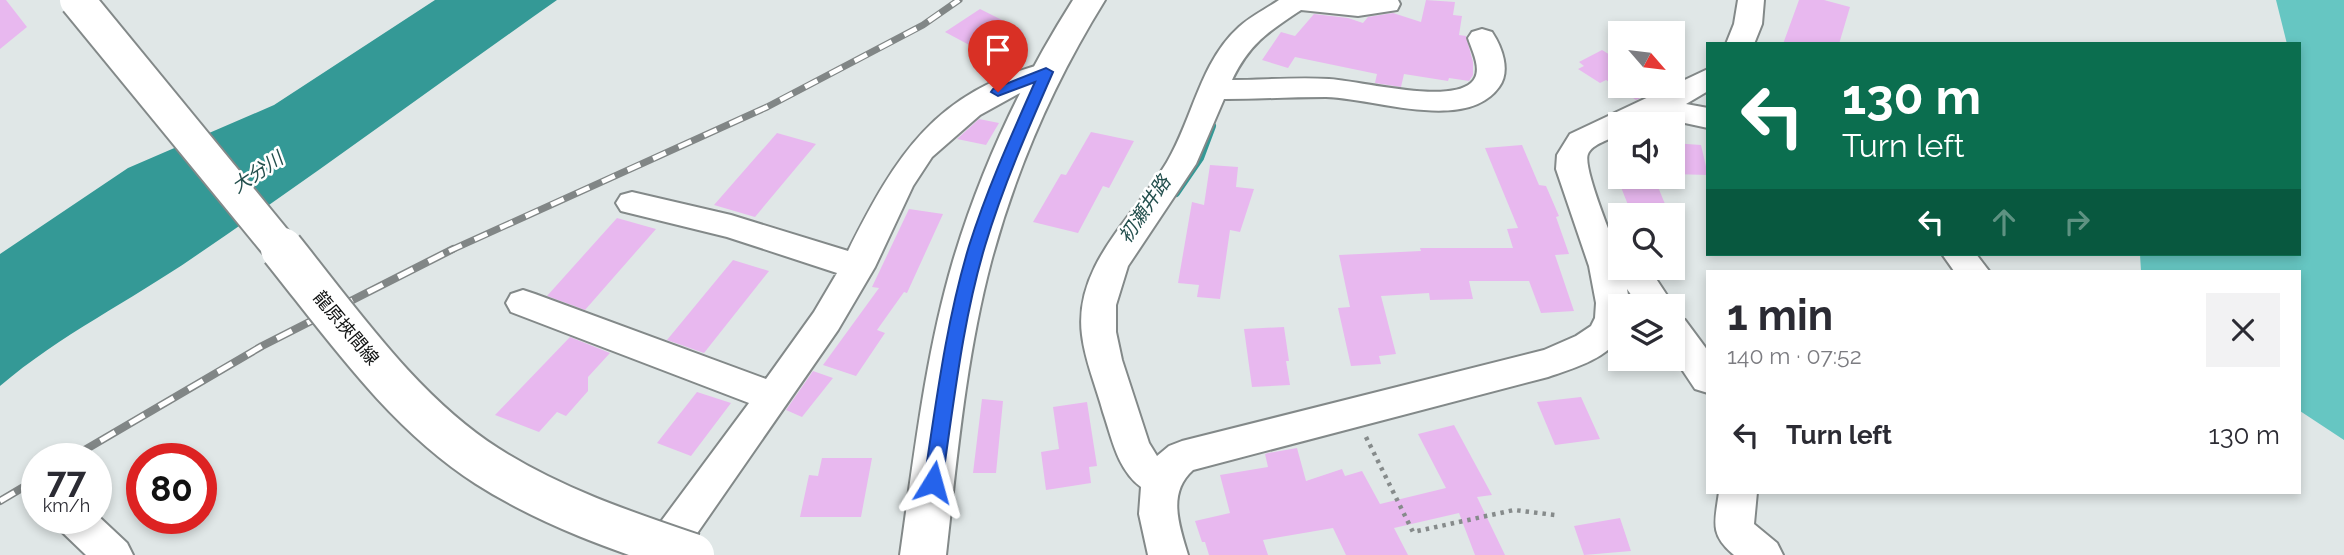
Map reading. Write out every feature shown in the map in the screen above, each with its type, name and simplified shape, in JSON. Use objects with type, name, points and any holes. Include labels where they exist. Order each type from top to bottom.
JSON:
[{"type":"main road","name":"龍原挾間線","points":[[77,0],[350,333],[398,389],[439,428],[485,465],[531,492],[599,523],[693,555]]},
{"type":"main road","points":[[923,555],[962,302],[999,177],[1046,72],[1089,0]]},
{"type":"street","points":[[1741,42],[1748,24],[1751,0]]},
{"type":"street","points":[[1160,479],[1144,470],[1135,456],[1102,345],[1098,306],[1119,252],[1182,162],[1212,90],[1226,63],[1248,32],[1296,1],[1358,8],[1387,4]]},
{"type":"street","points":[[1212,90],[1328,88],[1434,101],[1461,100],[1480,90],[1489,80],[1491,64],[1482,38]]},
{"type":"street","points":[[659,555],[774,397],[836,306],[909,167],[962,114],[998,92],[1046,72]]},
{"type":"street","points":[[1168,555],[1158,513],[1160,479],[1173,463],[1198,451],[1548,363],[1597,340],[1607,331],[1615,311],[1593,227],[1571,167],[1575,147],[1589,137],[1656,107],[1706,79]]},
{"type":"street","points":[[1656,107],[1706,118]]},
{"type":"street","points":[[632,203],[731,226],[858,267]]},
{"type":"street","points":[[1593,227],[1608,243]]},
{"type":"street","points":[[1960,256],[1971,270]]},
{"type":"street","points":[[523,303],[774,397]]},
{"type":"street","points":[[1685,346],[1706,376]]},
{"type":"street","points":[[1738,494],[1734,531],[1763,555]]},
{"type":"street","points":[[91,534],[113,555]]},
{"type":"path","points":[[1352,412],[1413,533],[1514,510],[1555,515]]},
{"type":"shaded area","points":[[2276,0],[2344,0],[2344,440],[2301,412],[2301,270],[2141,270],[2140,256],[2301,256],[2301,42],[2286,42]]},
{"type":"water","name":"大分川","points":[[435,0],[557,0],[240,225],[47,351],[0,386],[0,254],[128,168],[274,105]]},
{"type":"building","points":[[0,0],[6,0],[27,27],[0,49]]},
{"type":"building","points":[[1426,0],[1455,2],[1453,15],[1462,16],[1459,35],[1466,36],[1473,62],[1473,75],[1469,81],[1449,78],[1448,81],[1404,74],[1401,87],[1375,83],[1377,74],[1295,57],[1288,68],[1262,60],[1281,32],[1295,36],[1314,14],[1348,18],[1363,23],[1368,17],[1393,13],[1421,22]]},
{"type":"building","points":[[1799,0],[1824,0],[1850,7],[1840,42],[1784,42]]},
{"type":"building","points":[[980,9],[1022,30],[988,55],[945,32]]},
{"type":"building","points":[[1602,50],[1608,54],[1608,81],[1600,83],[1578,69],[1584,66],[1579,62]]},
{"type":"building","points":[[979,119],[999,123],[986,145],[957,139]]},
{"type":"building","points":[[1091,132],[1134,141],[1109,188],[1103,186],[1078,233],[1033,222],[1061,174],[1066,175]]},
{"type":"building","points":[[777,133],[816,144],[755,217],[714,205]]},
{"type":"building","points":[[1685,144],[1701,145],[1706,175],[1685,174]]},
{"type":"building","points":[[1522,145],[1539,185],[1546,186],[1559,216],[1556,217],[1569,254],[1555,255],[1574,311],[1541,313],[1529,281],[1469,281],[1473,299],[1430,300],[1429,293],[1381,296],[1396,354],[1379,356],[1381,364],[1351,366],[1338,308],[1350,307],[1339,255],[1421,251],[1420,248],[1513,248],[1507,229],[1518,228],[1485,148]]},
{"type":"building","points":[[1210,165],[1238,167],[1236,187],[1254,189],[1240,232],[1230,230],[1220,299],[1197,297],[1199,285],[1178,283],[1192,202],[1204,205]]},
{"type":"building","points":[[1622,189],[1659,189],[1665,203],[1627,203]]},
{"type":"building","points":[[909,209],[943,214],[907,293],[904,292],[877,330],[885,333],[856,376],[823,365],[879,288],[872,287]]},
{"type":"building","points":[[617,218],[656,229],[585,310],[547,296]]},
{"type":"building","points":[[733,260],[769,271],[704,353],[667,340]]},
{"type":"building","points":[[1284,327],[1290,385],[1252,387],[1244,329]]},
{"type":"building","points":[[570,337],[610,353],[588,377],[588,391],[566,416],[557,412],[539,432],[495,415]]},
{"type":"building","points":[[813,371],[833,378],[802,417],[786,410]]},
{"type":"building","points":[[697,392],[731,403],[691,456],[657,443]]},
{"type":"building","points":[[1581,397],[1600,439],[1555,445],[1537,402]]},
{"type":"building","points":[[982,399],[1003,401],[996,473],[973,473]]},
{"type":"building","points":[[1087,402],[1097,466],[1089,467],[1091,483],[1046,490],[1041,452],[1059,449],[1053,407]]},
{"type":"building","points":[[1454,425],[1492,495],[1477,497],[1505,555],[1475,555],[1459,513],[1394,528],[1408,555],[1346,555],[1333,528],[1263,540],[1268,555],[1209,555],[1205,542],[1202,542],[1195,521],[1230,513],[1220,475],[1268,467],[1265,454],[1268,453],[1297,448],[1306,481],[1342,469],[1345,476],[1362,471],[1380,504],[1446,488],[1418,434]]},
{"type":"building","points":[[822,458],[872,458],[861,517],[800,517],[809,475],[818,476]]},
{"type":"building","points":[[1620,518],[1631,551],[1584,555],[1574,526]]},
{"type":"waterway","name":"初瀬井路","points":[[1176,193],[1200,158],[1212,126]]},
{"type":"railway","points":[[450,251],[767,107],[923,25],[959,0]]},
{"type":"railway","points":[[97,443],[262,346],[450,251]]},
{"type":"railway","points":[[0,501],[21,489]]},
{"type":"route","points":[[933,482],[954,343],[976,248],[999,177],[1046,72],[1021,80],[998,92]]}]
